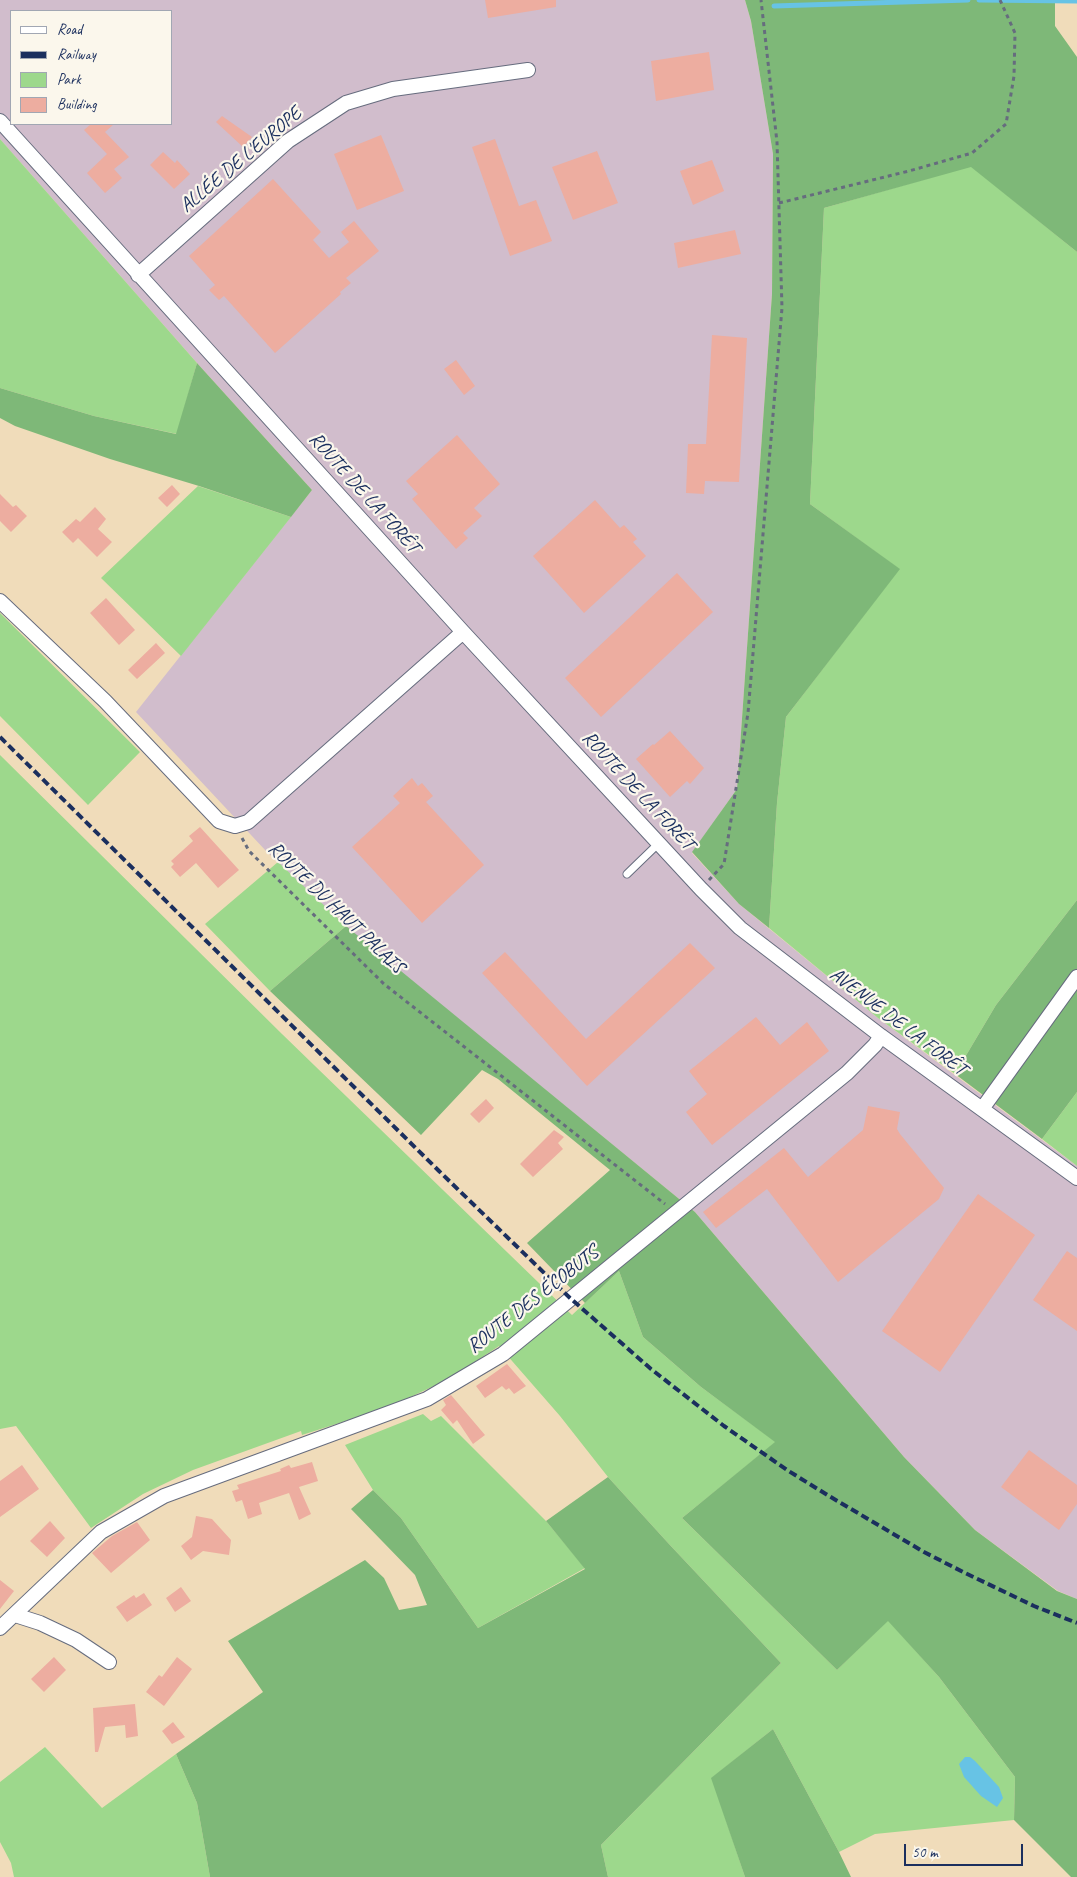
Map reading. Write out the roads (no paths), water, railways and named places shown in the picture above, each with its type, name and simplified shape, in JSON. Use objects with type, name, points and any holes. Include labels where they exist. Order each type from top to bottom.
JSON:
[{"type":"street","name":"ALLÉE DE L'EUROPE","points":[[138,275],[288,141],[346,102],[392,89],[528,70]]},
{"type":"street","name":"ROUTE DE LA FORÊT","points":[[0,121],[463,632],[701,889]]},
{"type":"street","points":[[0,601],[105,702],[219,821],[235,826],[248,822],[463,632]]},
{"type":"street","name":"AVENUE DE LA FORÊT","points":[[701,889],[740,928],[881,1036],[1077,1178]]},
{"type":"street","points":[[982,1109],[1077,977]]},
{"type":"street","name":"ROUTE DES ÉCOBUTS","points":[[0,1628],[101,1532],[164,1496],[427,1399],[503,1354],[847,1073],[875,1045],[881,1036]]},
{"type":"street","points":[[15,1615],[40,1623],[76,1640],[109,1662]]},
{"type":"lane","points":[[627,874],[659,844]]},
{"type":"water","points":[[965,1757],[970,1757],[975,1761],[999,1787],[1003,1798],[997,1807],[981,1796],[964,1777],[959,1764]]},
{"type":"waterway","points":[[774,6],[968,0]]},
{"type":"waterway","points":[[979,0],[1077,1]]},
{"type":"railway","points":[[0,737],[439,1171],[570,1298],[651,1369],[724,1426],[787,1470],[829,1496],[924,1552],[963,1572],[1034,1606],[1077,1623]]}]
